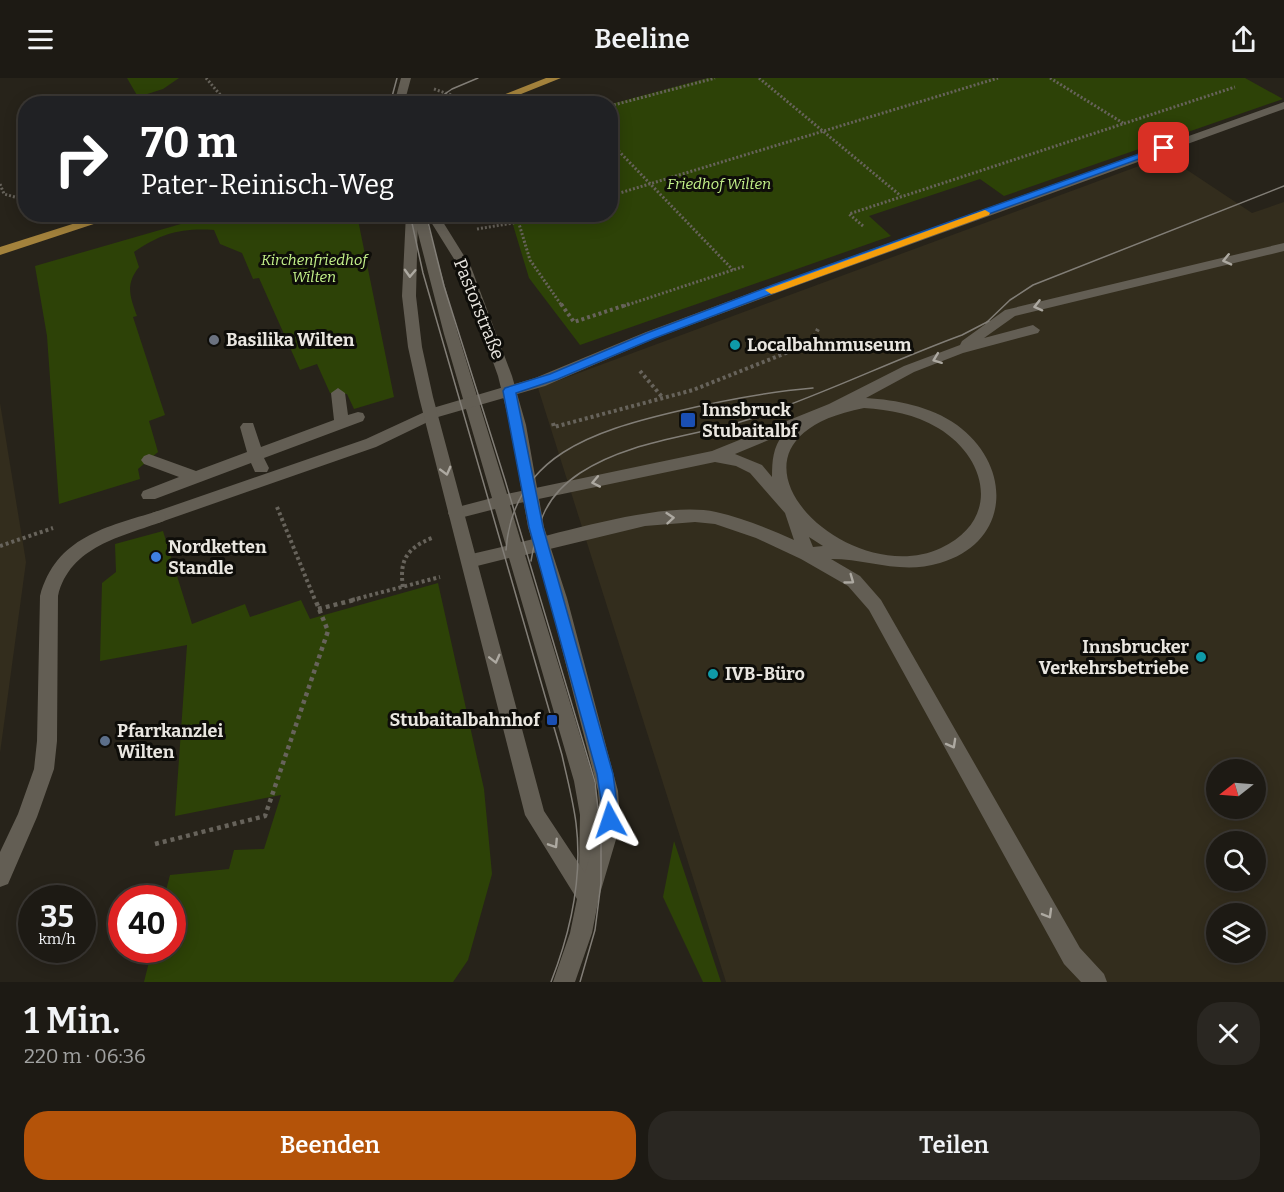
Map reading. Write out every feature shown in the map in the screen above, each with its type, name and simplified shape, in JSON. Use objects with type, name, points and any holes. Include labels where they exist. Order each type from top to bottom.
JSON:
[{"type":"main road","points":[[507,96],[556,78]]},
{"type":"main road","points":[[0,251],[92,222]]},
{"type":"street","points":[[400,96],[406,78]]},
{"type":"street","points":[[149,495],[195,477],[261,468],[370,443],[431,414],[540,382],[736,303],[1284,105]]},
{"type":"street","points":[[412,222],[410,296],[413,332],[456,513],[535,815],[588,897],[581,933],[564,982]]},
{"type":"street","name":"Pastorstraße","points":[[421,222],[439,294],[588,798],[592,838],[588,897]]},
{"type":"street","name":"Pastorstraße","points":[[437,222],[465,267],[509,391],[518,425],[529,494],[541,543],[605,774],[611,807],[607,836],[588,897]]},
{"type":"street","points":[[958,350],[1010,313],[1284,247]]},
{"type":"street","points":[[807,554],[780,474],[785,446],[796,430],[804,423],[909,369],[958,350],[1033,330]]},
{"type":"street","points":[[338,393],[342,423]]},
{"type":"street","points":[[456,513],[529,494],[715,456],[834,408],[864,403],[898,406],[926,415],[954,431],[976,452],[987,472],[991,499],[987,515],[979,529],[963,544],[940,555],[915,561],[888,560],[855,553],[830,542],[809,528],[756,469],[740,461],[715,456]]},
{"type":"street","points":[[0,876],[27,817],[44,769],[48,741],[48,596],[53,577],[64,562],[85,546],[158,517],[261,468],[342,423],[358,417]]},
{"type":"street","points":[[248,427],[261,468]]},
{"type":"street","points":[[149,460],[195,477]]},
{"type":"street","points":[[470,565],[541,543],[645,520],[695,516],[715,518],[749,528],[807,554],[854,581],[875,605],[1072,956],[1096,982]]},
{"type":"street","points":[[807,554],[855,553]]},
{"type":"path","points":[[207,78],[222,96]]},
{"type":"path","points":[[618,104],[715,78]]},
{"type":"path","points":[[759,78],[902,196]]},
{"type":"path","points":[[618,194],[998,78]]},
{"type":"path","points":[[1050,78],[1124,123]]},
{"type":"path","points":[[854,231],[865,227],[849,214],[1235,87]]},
{"type":"path","points":[[618,150],[734,270]]},
{"type":"path","points":[[0,184],[4,194],[18,198]]},
{"type":"path","points":[[483,228],[518,222],[530,260],[574,322],[755,263]]},
{"type":"path","points":[[540,382],[554,427],[693,390],[812,343],[818,329]]},
{"type":"path","points":[[641,371],[663,398]]},
{"type":"path","points":[[155,844],[265,816],[328,631],[261,468]]},
{"type":"path","points":[[0,546],[58,526]]},
{"type":"path","points":[[403,587],[400,572],[405,555],[422,542],[461,531]]},
{"type":"path","points":[[318,609],[403,587],[470,565]]},
{"type":"shaded area","points":[[1166,156],[1252,213],[1284,202],[1284,982],[726,982],[538,388]]},
{"type":"shaded area","points":[[0,403],[26,562],[0,753]]},
{"type":"green space","points":[[127,78],[179,78],[163,89],[137,96]]},
{"type":"green space","name":"Friedhof Wilten","points":[[708,78],[1245,78],[1283,99],[1004,196],[980,179],[869,216],[891,236],[580,345],[529,278],[512,222],[618,222],[618,102]]},
{"type":"green space","name":"Kirchenfriedhof Wilten","points":[[188,222],[358,222],[394,397],[354,409],[347,394],[330,393],[317,364],[300,370],[259,278],[253,279],[242,253],[220,244],[214,230],[172,233],[134,252],[139,267],[130,285],[137,316],[133,317],[165,415],[149,421],[158,452],[138,469],[140,479],[59,504],[47,336],[35,266]]},
{"type":"green space","points":[[163,531],[192,624],[245,604],[250,617],[301,600],[310,619],[438,583],[484,789],[492,874],[468,960],[453,982],[144,982],[149,963],[186,963],[186,885],[167,885],[170,875],[229,869],[234,850],[264,849],[281,795],[175,816],[187,645],[100,661],[102,583],[116,572],[115,544]]},
{"type":"green space","points":[[674,841],[721,982],[703,982],[663,897]]},
{"type":"tram line","points":[[392,96],[397,78]]},
{"type":"tram line","points":[[442,96],[478,78]]},
{"type":"tram line","points":[[987,322],[1010,300],[1033,285],[1284,186]]},
{"type":"tram line","points":[[412,222],[423,273],[562,755],[573,806],[578,844],[574,904],[570,924],[551,982]]},
{"type":"tram line","points":[[428,222],[444,286],[515,512]]},
{"type":"tram line","points":[[531,561],[540,522],[551,501],[568,482],[599,462],[641,446],[729,425],[777,410],[962,335],[987,322]]},
{"type":"tram line","points":[[515,512],[524,491],[541,470],[563,452],[588,439],[644,419],[691,408],[760,394],[813,388]]},
{"type":"tram line","points":[[506,550],[515,512]]},
{"type":"tram line","points":[[515,512],[595,782],[601,835],[601,883],[595,930],[580,982]]},
{"type":"slow traffic","points":[[771,290],[985,213]]},
{"type":"place","name":"Basilika Wilten","points":[[214,340]]},
{"type":"place","name":"Localbahnmuseum","points":[[735,345]]},
{"type":"place","name":"Innsbruck Stubaitalbf","points":[[688,420]]},
{"type":"place","name":"Nordketten Standle","points":[[156,557]]},
{"type":"place","name":"Innsbrucker Verkehrsbetriebe","points":[[1201,657]]},
{"type":"place","name":"IVB-Büro","points":[[713,674]]},
{"type":"place","name":"Stubaitalbahnhof","points":[[552,720]]},
{"type":"place","name":"Pfarrkanzlei Wilten","points":[[105,741]]},
{"type":"route","points":[[610,820],[611,807],[605,774],[558,598],[536,527],[518,425],[509,391],[540,382],[651,335],[777,288],[1164,148]]}]
